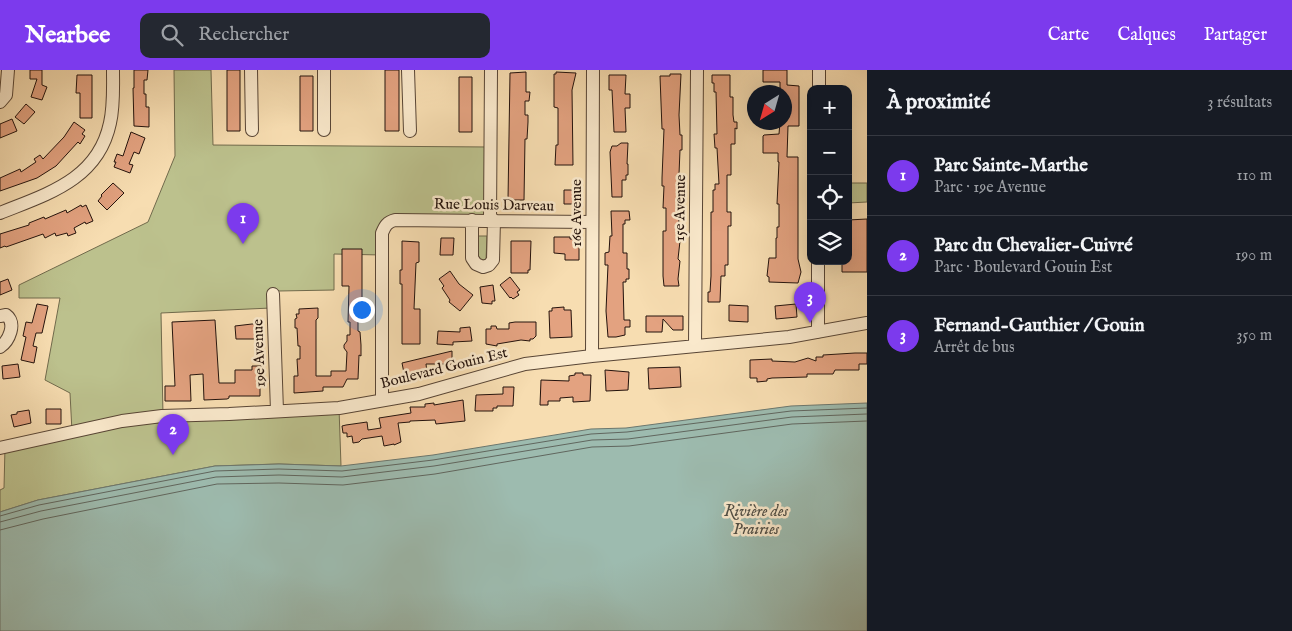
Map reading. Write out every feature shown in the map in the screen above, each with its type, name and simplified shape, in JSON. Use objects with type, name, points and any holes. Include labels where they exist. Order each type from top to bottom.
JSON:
[{"type":"street","points":[[0,102],[6,95],[8,70]]},
{"type":"street","points":[[0,213],[65,185],[90,164],[103,144],[111,122],[113,70]]},
{"type":"street","points":[[251,70],[252,130]]},
{"type":"street","points":[[324,70],[324,130]]},
{"type":"street","points":[[408,70],[410,131]]},
{"type":"street","points":[[472,220],[472,258],[476,264],[482,267],[489,265],[493,260],[491,70]]},
{"type":"street","name":"16e Avenue","points":[[592,356],[593,70]]},
{"type":"street","name":"15e Avenue","points":[[695,346],[697,70]]},
{"type":"street","points":[[819,70],[819,85]]},
{"type":"street","name":"Rue Louis Darveau","points":[[382,400],[382,233],[386,225],[395,220],[592,222]]},
{"type":"street","points":[[818,265],[818,332]]},
{"type":"street","name":"19e Avenue","points":[[273,294],[277,411]]},
{"type":"street","points":[[0,316],[6,315],[10,318],[12,325],[7,341],[0,347]]},
{"type":"street","name":"Boulevard Gouin Est","points":[[0,448],[122,422],[162,416],[339,408],[438,389],[498,370],[526,364],[789,337],[867,323]]},
{"type":"green space","points":[[174,70],[211,70],[213,145],[490,147],[490,220],[390,221],[382,255],[334,254],[334,290],[279,291],[273,294],[271,308],[161,313],[163,416],[339,408],[341,466],[279,464],[215,466],[38,500],[0,512],[0,490],[4,488],[5,447],[72,432],[70,393],[45,380],[60,298],[19,298],[19,285],[148,222],[175,156]]},
{"type":"green space","points":[[852,183],[867,183],[867,202],[852,203]]},
{"type":"green space","points":[[478,236],[487,236],[486,260],[478,260]]},
{"type":"water","name":"Rivière des Prairies","points":[[867,403],[867,631],[0,631],[0,512],[38,500],[215,466],[279,464],[341,466],[433,455],[591,429],[626,428],[791,406]]},
{"type":"building","points":[[30,70],[42,70],[42,85],[47,87],[42,100],[31,97],[37,79],[30,79]]},
{"type":"building","points":[[134,70],[148,70],[147,80],[144,80],[144,94],[146,94],[146,107],[149,107],[149,127],[134,126]]},
{"type":"building","points":[[227,70],[240,70],[240,131],[227,131]]},
{"type":"building","points":[[385,70],[399,70],[399,131],[385,131]]},
{"type":"building","points":[[763,70],[787,70],[787,85],[780,85],[780,82],[763,82]]},
{"type":"building","points":[[526,72],[526,92],[530,92],[529,101],[525,101],[525,115],[528,115],[528,122],[527,139],[525,139],[524,200],[508,200],[510,73]]},
{"type":"building","points":[[556,72],[576,73],[572,90],[573,165],[555,165],[556,145],[558,145],[558,108],[554,107],[554,74]]},
{"type":"building","points":[[670,74],[681,74],[679,115],[682,150],[680,150],[678,198],[680,198],[678,240],[680,241],[678,259],[680,261],[679,286],[664,286],[663,276],[663,231],[666,231],[666,208],[663,208],[664,186],[662,186],[664,129],[662,129],[660,76],[670,76]]},
{"type":"building","points":[[77,75],[92,75],[92,118],[80,118],[80,93],[76,93]]},
{"type":"building","points":[[609,75],[626,75],[625,94],[630,94],[630,108],[625,108],[626,132],[614,132],[612,90],[609,90]]},
{"type":"building","points":[[712,75],[730,75],[730,97],[733,97],[734,122],[737,122],[735,144],[731,144],[731,175],[727,175],[727,212],[731,212],[731,226],[728,226],[728,265],[725,265],[725,276],[721,276],[720,302],[708,302],[711,276],[713,190],[715,190],[715,184],[719,184],[717,148],[715,148],[714,134],[717,134],[716,92],[714,92]]},
{"type":"building","points":[[300,76],[313,76],[313,131],[300,131]]},
{"type":"building","points":[[459,77],[472,77],[472,132],[459,132]]},
{"type":"building","points":[[792,85],[799,86],[799,126],[792,126]]},
{"type":"building","points":[[26,104],[35,112],[24,124],[15,117]]},
{"type":"building","points":[[12,119],[17,131],[0,138],[0,124]]},
{"type":"building","points":[[74,122],[85,130],[82,134],[85,136],[80,144],[78,142],[56,166],[37,178],[0,191],[0,178],[20,169],[21,172],[36,162],[34,159],[40,155],[43,159],[64,137]]},
{"type":"building","points":[[779,130],[788,130],[787,157],[798,157],[798,259],[801,272],[798,283],[769,282],[769,277],[767,276],[769,258],[776,258],[777,227],[779,227],[779,204],[777,204],[779,162],[778,153],[763,153],[763,136],[779,134]]},
{"type":"building","points":[[131,132],[145,138],[139,154],[134,152],[129,164],[133,165],[130,173],[114,167],[116,162],[114,162],[117,154],[123,156]]},
{"type":"building","points":[[621,143],[628,143],[628,175],[626,175],[626,180],[622,180],[622,197],[612,197],[610,152],[612,146],[617,146]]},
{"type":"building","points":[[113,183],[124,193],[107,210],[98,201],[101,195]]},
{"type":"building","points":[[564,190],[579,190],[579,199],[576,199],[576,204],[564,204]]},
{"type":"building","points":[[81,205],[82,207],[86,205],[93,221],[86,224],[85,222],[74,228],[76,233],[68,236],[67,233],[56,236],[55,233],[45,238],[43,234],[0,248],[0,234],[66,210],[67,213]]},
{"type":"building","points":[[611,211],[629,211],[630,220],[625,220],[625,224],[623,224],[623,253],[627,253],[629,279],[623,282],[624,320],[630,320],[630,327],[625,327],[625,335],[616,337],[608,337],[606,311],[608,265],[605,265],[605,253],[609,252],[610,236],[612,236]]},
{"type":"building","points":[[867,219],[867,272],[842,272],[842,265],[852,265],[852,220]]},
{"type":"building","points":[[554,237],[579,239],[579,260],[565,260],[565,254],[554,253]]},
{"type":"building","points":[[441,238],[454,238],[453,255],[440,255]]},
{"type":"building","points":[[402,241],[419,242],[414,309],[420,309],[420,344],[402,344],[402,284],[400,284],[400,270],[402,270]]},
{"type":"building","points":[[511,241],[531,241],[530,270],[528,270],[528,273],[511,273]]},
{"type":"building","points":[[342,249],[362,249],[362,306],[358,306],[361,356],[359,355],[358,379],[347,379],[343,387],[323,387],[323,391],[294,393],[294,376],[298,376],[297,359],[300,359],[300,346],[298,346],[297,328],[295,328],[296,314],[299,314],[299,309],[318,308],[318,318],[316,320],[316,376],[331,376],[331,371],[346,371],[347,352],[344,345],[347,341],[347,335],[350,335],[350,322],[348,322],[349,286],[342,286]]},
{"type":"building","points":[[450,271],[459,284],[473,295],[460,311],[449,302],[450,300],[442,288],[444,286],[439,279]]},
{"type":"building","points":[[510,277],[520,290],[517,292],[519,295],[513,299],[510,298],[500,285]]},
{"type":"building","points":[[8,279],[12,290],[0,295],[0,282]]},
{"type":"building","points":[[493,285],[495,301],[492,301],[492,304],[482,303],[480,287]]},
{"type":"building","points":[[37,304],[48,306],[42,333],[36,333],[33,346],[37,347],[34,363],[21,360],[26,337],[23,336],[26,322],[32,323]]},
{"type":"building","points":[[796,304],[797,317],[776,319],[775,306]]},
{"type":"building","points":[[729,305],[748,306],[748,322],[729,321]]},
{"type":"building","points":[[564,307],[564,310],[571,310],[572,337],[550,338],[549,311],[552,311],[552,308]]},
{"type":"building","points":[[646,316],[683,316],[683,330],[673,330],[663,319],[662,332],[646,332]]},
{"type":"building","points":[[215,320],[219,383],[235,383],[235,370],[252,370],[252,366],[262,366],[263,384],[260,384],[260,396],[229,396],[227,399],[204,400],[203,374],[190,375],[191,401],[165,401],[165,386],[175,386],[172,322]]},
{"type":"building","points":[[536,322],[536,336],[530,339],[530,341],[521,340],[497,344],[497,346],[486,344],[486,329],[496,326],[497,329],[509,329],[509,323]]},
{"type":"building","points":[[260,324],[261,339],[236,339],[235,326]]},
{"type":"building","points":[[470,327],[472,341],[453,342],[453,345],[437,344],[438,331],[460,332],[460,328]]},
{"type":"building","points":[[452,351],[452,364],[426,364],[427,373],[405,378],[402,363]]},
{"type":"building","points":[[867,353],[867,364],[859,364],[859,370],[835,370],[833,374],[807,374],[807,377],[772,378],[767,379],[767,381],[757,382],[757,378],[750,378],[750,360],[772,359],[772,361],[795,362],[808,358],[816,361],[816,357],[823,357],[823,355]]},
{"type":"building","points":[[18,364],[20,377],[3,379],[2,366]]},
{"type":"building","points":[[680,367],[681,387],[649,389],[648,368]]},
{"type":"building","points":[[605,370],[629,372],[628,390],[606,391]]},
{"type":"building","points":[[575,373],[591,375],[590,401],[573,402],[573,397],[560,398],[560,401],[548,401],[548,405],[540,405],[541,380],[569,381],[569,376],[575,375]]},
{"type":"building","points":[[503,387],[514,387],[513,406],[497,406],[497,408],[493,408],[493,411],[475,411],[476,395],[503,394]]},
{"type":"building","points":[[463,400],[465,421],[436,424],[435,420],[398,423],[401,442],[394,445],[384,446],[382,436],[362,439],[359,442],[353,443],[352,436],[347,437],[347,433],[343,433],[342,426],[367,422],[368,430],[381,428],[379,418],[411,413],[410,407],[425,407],[425,404],[434,403],[434,405]]},
{"type":"building","points":[[46,409],[61,409],[61,424],[46,424]]},
{"type":"building","points":[[29,410],[31,423],[14,427],[11,415]]},
{"type":"place","name":"Parc Sainte-Marthe","points":[[243,244]]},
{"type":"place","name":"Fernand-Gauthier / Gouin","points":[[810,323]]},
{"type":"place","name":"Parc du Chevalier-Cuivré","points":[[173,455]]}]
